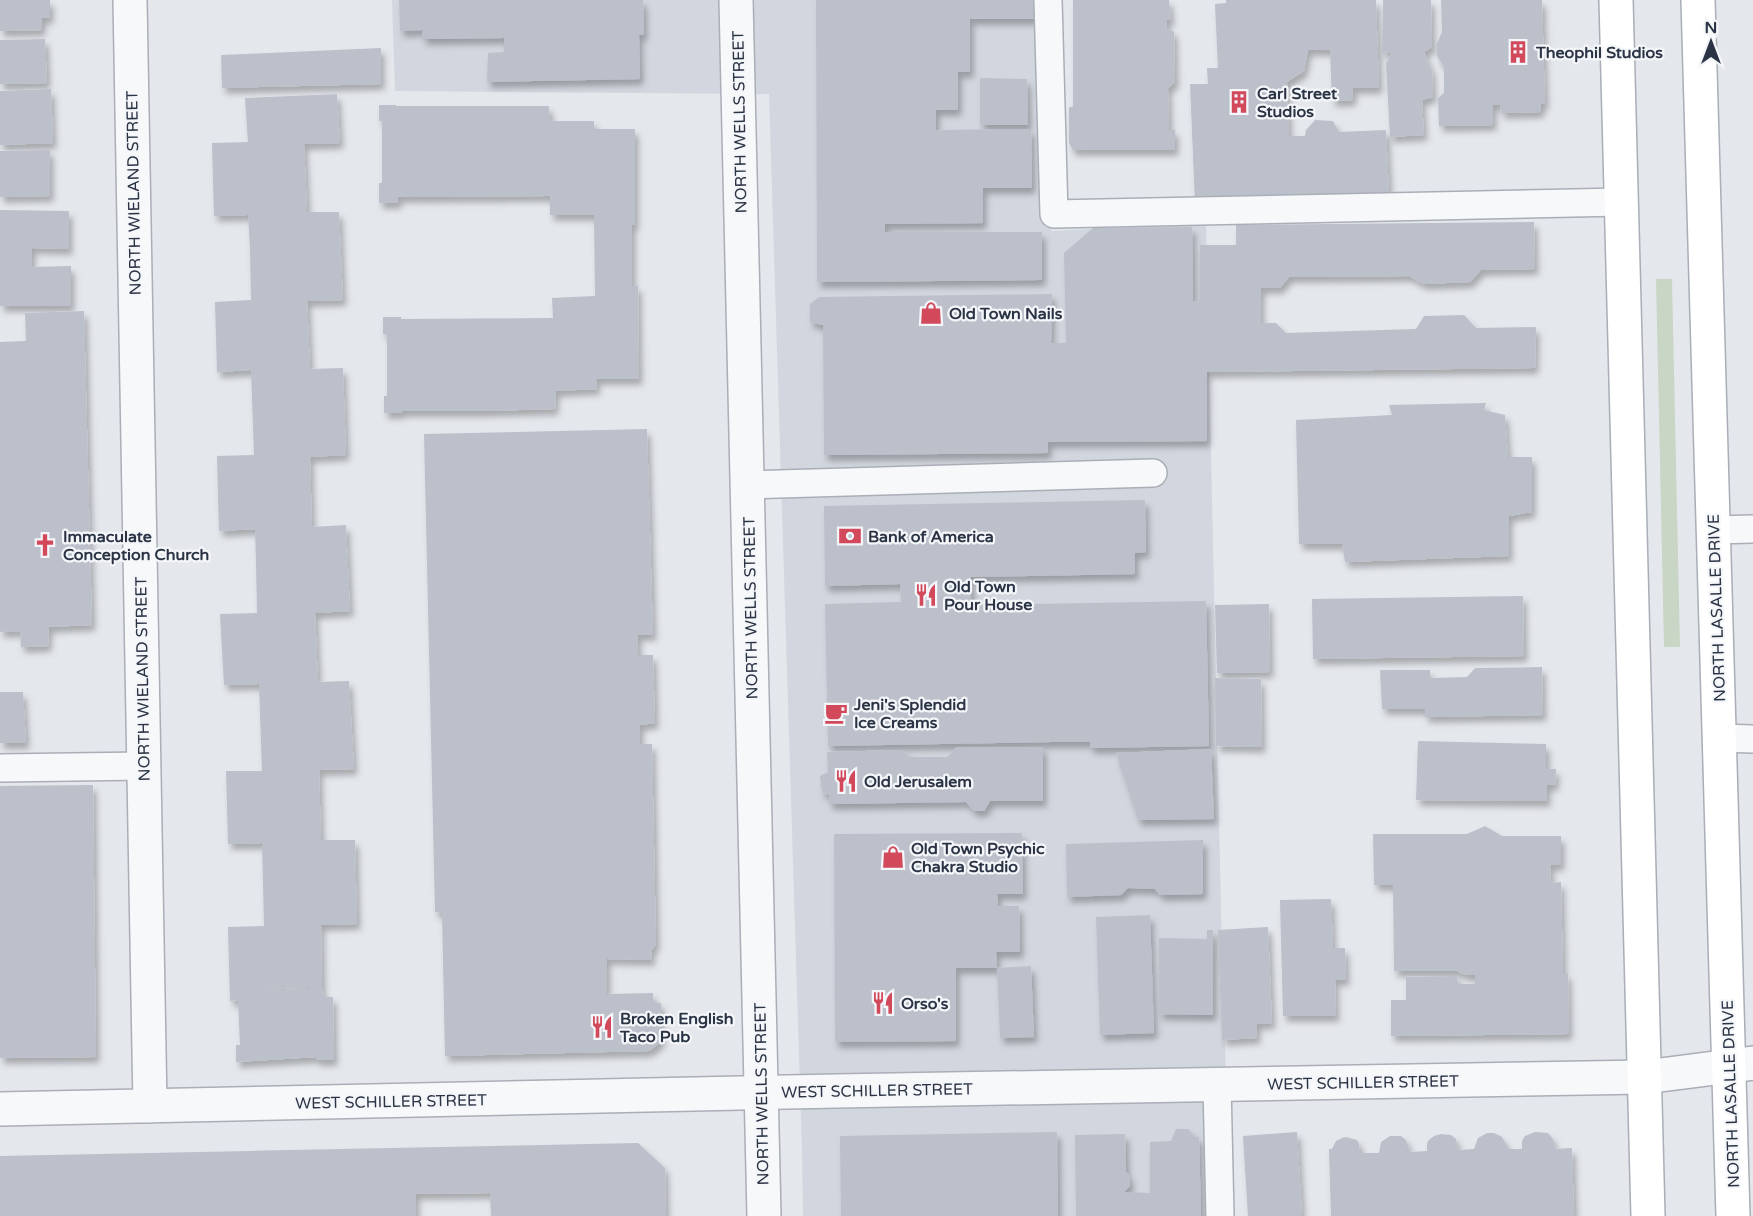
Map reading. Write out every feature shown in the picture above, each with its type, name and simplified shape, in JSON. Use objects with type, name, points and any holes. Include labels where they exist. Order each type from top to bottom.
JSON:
[{"type":"main road","points":[[1616,0],[1648,1216]]},
{"type":"main road","name":"NORTH LASALLE DRIVE","points":[[1698,0],[1720,738],[1741,1064],[1734,1216]]},
{"type":"street","name":"NORTH WIELAND STREET","points":[[130,0],[150,1106]]},
{"type":"street","name":"NORTH WELLS STREET","points":[[736,0],[764,1216]]},
{"type":"street","name":"WEST SCHILLER STREET","points":[[0,1109],[760,1092],[1645,1077],[1741,1064]]},
{"type":"lane","points":[[1048,0],[1053,214],[1621,202]]},
{"type":"lane","points":[[747,485],[1153,473]]},
{"type":"lane","points":[[1714,530],[1753,529]]},
{"type":"lane","points":[[1720,738],[1753,739]]},
{"type":"lane","points":[[0,768],[144,766]]},
{"type":"lane","points":[[1217,1084],[1220,1216]]},
{"type":"shaded area","points":[[392,0],[1050,0],[1051,231],[1206,223],[1230,1216],[803,1216],[769,94],[395,91]]},
{"type":"green space","points":[[1656,279],[1672,279],[1680,647],[1664,647]]},
{"type":"building","points":[[0,0],[50,0],[50,18],[42,18],[42,30],[0,31]]},
{"type":"building","points":[[399,0],[643,0],[644,35],[639,35],[640,79],[487,82],[488,53],[504,52],[504,38],[422,39],[423,30],[400,31]]},
{"type":"building","points":[[816,0],[1035,0],[1038,19],[970,19],[970,72],[958,72],[958,110],[936,110],[936,130],[1031,129],[1032,188],[983,188],[983,223],[885,224],[885,232],[1042,232],[1042,280],[817,282]]},
{"type":"building","points":[[1073,0],[1169,0],[1171,20],[1166,20],[1167,28],[1174,32],[1175,82],[1168,88],[1169,130],[1175,130],[1175,150],[1073,150],[1069,143],[1069,107],[1073,107]]},
{"type":"building","name":"Carl Street Studios","points":[[1226,0],[1376,0],[1379,88],[1353,88],[1353,100],[1332,101],[1330,50],[1308,50],[1304,71],[1287,82],[1289,136],[1305,136],[1306,130],[1315,120],[1333,121],[1339,132],[1386,130],[1389,195],[1195,203],[1190,84],[1208,84],[1207,68],[1218,68],[1215,4],[1226,3]]},
{"type":"building","points":[[1383,0],[1431,0],[1432,47],[1424,52],[1432,71],[1433,97],[1422,100],[1424,135],[1390,137],[1386,63],[1392,53],[1382,53]]},
{"type":"building","points":[[1441,0],[1542,0],[1545,104],[1541,104],[1541,112],[1501,113],[1500,105],[1493,105],[1493,125],[1439,126],[1438,98],[1444,93],[1444,67],[1437,56],[1437,43],[1442,32]]},
{"type":"building","points":[[45,39],[47,83],[0,84],[0,40]]},
{"type":"building","points":[[381,48],[381,84],[222,88],[221,55]]},
{"type":"building","points":[[980,78],[1027,79],[1028,125],[980,125]]},
{"type":"building","points":[[51,89],[53,143],[0,145],[0,91]]},
{"type":"building","points":[[337,94],[340,143],[304,144],[307,212],[339,212],[343,300],[307,301],[310,369],[343,368],[346,455],[310,457],[312,527],[346,525],[350,611],[315,613],[318,682],[349,681],[354,769],[319,770],[321,840],[355,840],[357,924],[321,925],[322,988],[324,997],[333,997],[334,1060],[316,1060],[316,1057],[236,1062],[236,1045],[240,1045],[238,1000],[230,1001],[228,927],[264,926],[262,843],[228,844],[226,771],[262,771],[259,684],[224,685],[220,614],[257,613],[255,529],[219,531],[217,456],[254,455],[251,370],[217,372],[215,302],[251,300],[248,215],[214,216],[212,143],[248,142],[245,98]],"holes":[[[308,988],[283,990],[250,989]]]},
{"type":"building","points":[[379,105],[549,106],[550,121],[594,121],[594,129],[635,129],[635,225],[632,225],[632,286],[638,286],[639,379],[596,379],[597,389],[556,391],[555,409],[384,413],[384,396],[387,396],[387,334],[383,334],[383,317],[401,317],[401,319],[553,318],[552,298],[595,296],[594,215],[550,215],[550,196],[398,197],[398,203],[379,203],[379,183],[382,183],[382,121],[379,121]]},
{"type":"building","points":[[50,150],[50,196],[0,197],[0,151]]},
{"type":"building","points":[[0,210],[69,211],[69,249],[32,248],[32,267],[71,266],[71,306],[0,306]]},
{"type":"building","points":[[1534,222],[1535,269],[1481,270],[1470,282],[1424,284],[1409,276],[1289,277],[1280,288],[1261,288],[1261,323],[1276,323],[1286,333],[1416,329],[1424,316],[1464,315],[1476,328],[1536,327],[1535,368],[1207,372],[1207,441],[1048,442],[1048,453],[824,455],[823,325],[810,322],[810,304],[819,297],[1052,294],[1051,343],[1066,343],[1064,253],[1093,228],[1192,227],[1193,302],[1200,301],[1200,245],[1236,245],[1236,225]]},
{"type":"building","name":"Immaculate Conception Church","points":[[84,311],[92,625],[49,627],[48,646],[21,647],[20,631],[0,632],[0,342],[26,341],[25,313]]},
{"type":"building","points":[[1486,403],[1484,410],[1505,415],[1508,457],[1532,457],[1532,512],[1509,516],[1509,556],[1345,562],[1342,544],[1299,544],[1296,420],[1392,415],[1389,405]]},
{"type":"building","points":[[647,429],[653,635],[638,635],[638,655],[653,655],[655,723],[640,725],[640,744],[652,744],[656,944],[651,951],[652,960],[607,959],[607,994],[653,993],[653,1002],[661,1003],[661,1042],[649,1051],[445,1056],[442,913],[435,912],[424,434]]},
{"type":"building","points":[[1145,500],[1146,552],[1135,553],[1135,574],[971,577],[971,605],[1206,601],[1209,746],[1090,748],[1090,742],[1052,742],[828,746],[825,604],[901,602],[900,584],[825,586],[824,506]]},
{"type":"building","points":[[1523,596],[1524,656],[1313,659],[1312,599]]},
{"type":"building","points":[[1269,604],[1270,672],[1217,673],[1215,605]]},
{"type":"building","points":[[1542,667],[1543,715],[1425,717],[1425,709],[1382,709],[1380,670],[1430,670],[1430,678],[1467,677],[1475,668]]},
{"type":"building","points":[[1215,678],[1261,679],[1262,747],[1216,746]]},
{"type":"building","points":[[0,692],[23,692],[26,743],[0,743]]},
{"type":"building","points":[[1418,741],[1546,744],[1546,769],[1556,769],[1555,785],[1547,785],[1547,801],[1416,800]]},
{"type":"building","points":[[957,747],[1043,747],[1043,801],[990,801],[984,811],[974,811],[966,802],[829,804],[829,795],[822,792],[820,776],[828,772],[827,752],[903,750],[909,757],[947,757]]},
{"type":"building","points":[[1211,749],[1214,819],[1138,820],[1116,753]]},
{"type":"building","points":[[93,785],[96,1057],[0,1058],[0,786]]},
{"type":"building","points":[[1485,826],[1502,836],[1561,836],[1561,865],[1550,865],[1551,883],[1561,882],[1563,974],[1568,974],[1569,1034],[1391,1036],[1391,1000],[1406,1000],[1406,977],[1457,976],[1458,984],[1475,984],[1475,975],[1466,975],[1457,971],[1394,971],[1393,885],[1374,885],[1373,834],[1467,834]]},
{"type":"building","points":[[1022,833],[1023,894],[997,894],[998,906],[1019,906],[1020,952],[996,952],[997,968],[956,968],[956,1041],[835,1042],[834,834]]},
{"type":"building","points":[[1203,840],[1203,894],[1160,895],[1155,889],[1128,888],[1121,895],[1067,897],[1066,844]]},
{"type":"building","points":[[1331,899],[1333,948],[1345,948],[1346,980],[1335,980],[1336,1016],[1283,1016],[1280,900]]},
{"type":"building","points":[[1150,915],[1154,1033],[1100,1035],[1096,917]]},
{"type":"building","points":[[1268,927],[1272,1023],[1257,1024],[1257,1038],[1222,1040],[1218,930]]},
{"type":"building","points":[[1207,930],[1213,930],[1213,1015],[1159,1014],[1159,938],[1207,939]]},
{"type":"building","points":[[1031,966],[1034,1037],[1000,1038],[997,968]]},
{"type":"building","points":[[1176,1129],[1188,1129],[1195,1137],[1199,1137],[1201,1216],[1076,1216],[1075,1135],[1125,1134],[1126,1172],[1130,1177],[1130,1186],[1124,1192],[1150,1193],[1150,1142],[1171,1141]]},
{"type":"building","points":[[1057,1132],[1058,1216],[841,1216],[840,1136]]},
{"type":"building","points":[[1297,1132],[1302,1216],[1248,1216],[1243,1136]]},
{"type":"building","points":[[1535,1132],[1548,1133],[1553,1139],[1555,1149],[1572,1148],[1574,1216],[1331,1216],[1329,1149],[1332,1149],[1336,1141],[1342,1138],[1357,1140],[1360,1153],[1379,1153],[1381,1142],[1390,1136],[1401,1136],[1406,1140],[1410,1152],[1427,1151],[1428,1141],[1441,1134],[1451,1135],[1456,1139],[1458,1150],[1474,1149],[1478,1138],[1487,1133],[1494,1133],[1502,1137],[1507,1149],[1522,1149],[1525,1136]]},
{"type":"building","points":[[638,1143],[665,1168],[666,1216],[491,1216],[490,1193],[416,1194],[416,1216],[0,1216],[0,1156]]},
{"type":"place","name":"Theophil Studios","points":[[1518,52]]},
{"type":"place","name":"Carl Street Studios","points":[[1239,102]]},
{"type":"place","name":"Old Town Nails","points":[[931,313]]},
{"type":"place","name":"Bank of America","points":[[850,536]]},
{"type":"place","name":"Immaculate Conception Church","points":[[45,545]]},
{"type":"place","name":"Old Town Pour House","points":[[926,595]]},
{"type":"place","name":"Jeni's Splendid Ice Creams","points":[[836,713]]},
{"type":"place","name":"Old Jerusalem","points":[[846,781]]},
{"type":"place","name":"Old Town Psychic Chakra Studio","points":[[893,857]]},
{"type":"place","name":"Orso's","points":[[883,1003]]},
{"type":"place","name":"Broken English Taco Pub","points":[[602,1027]]}]
